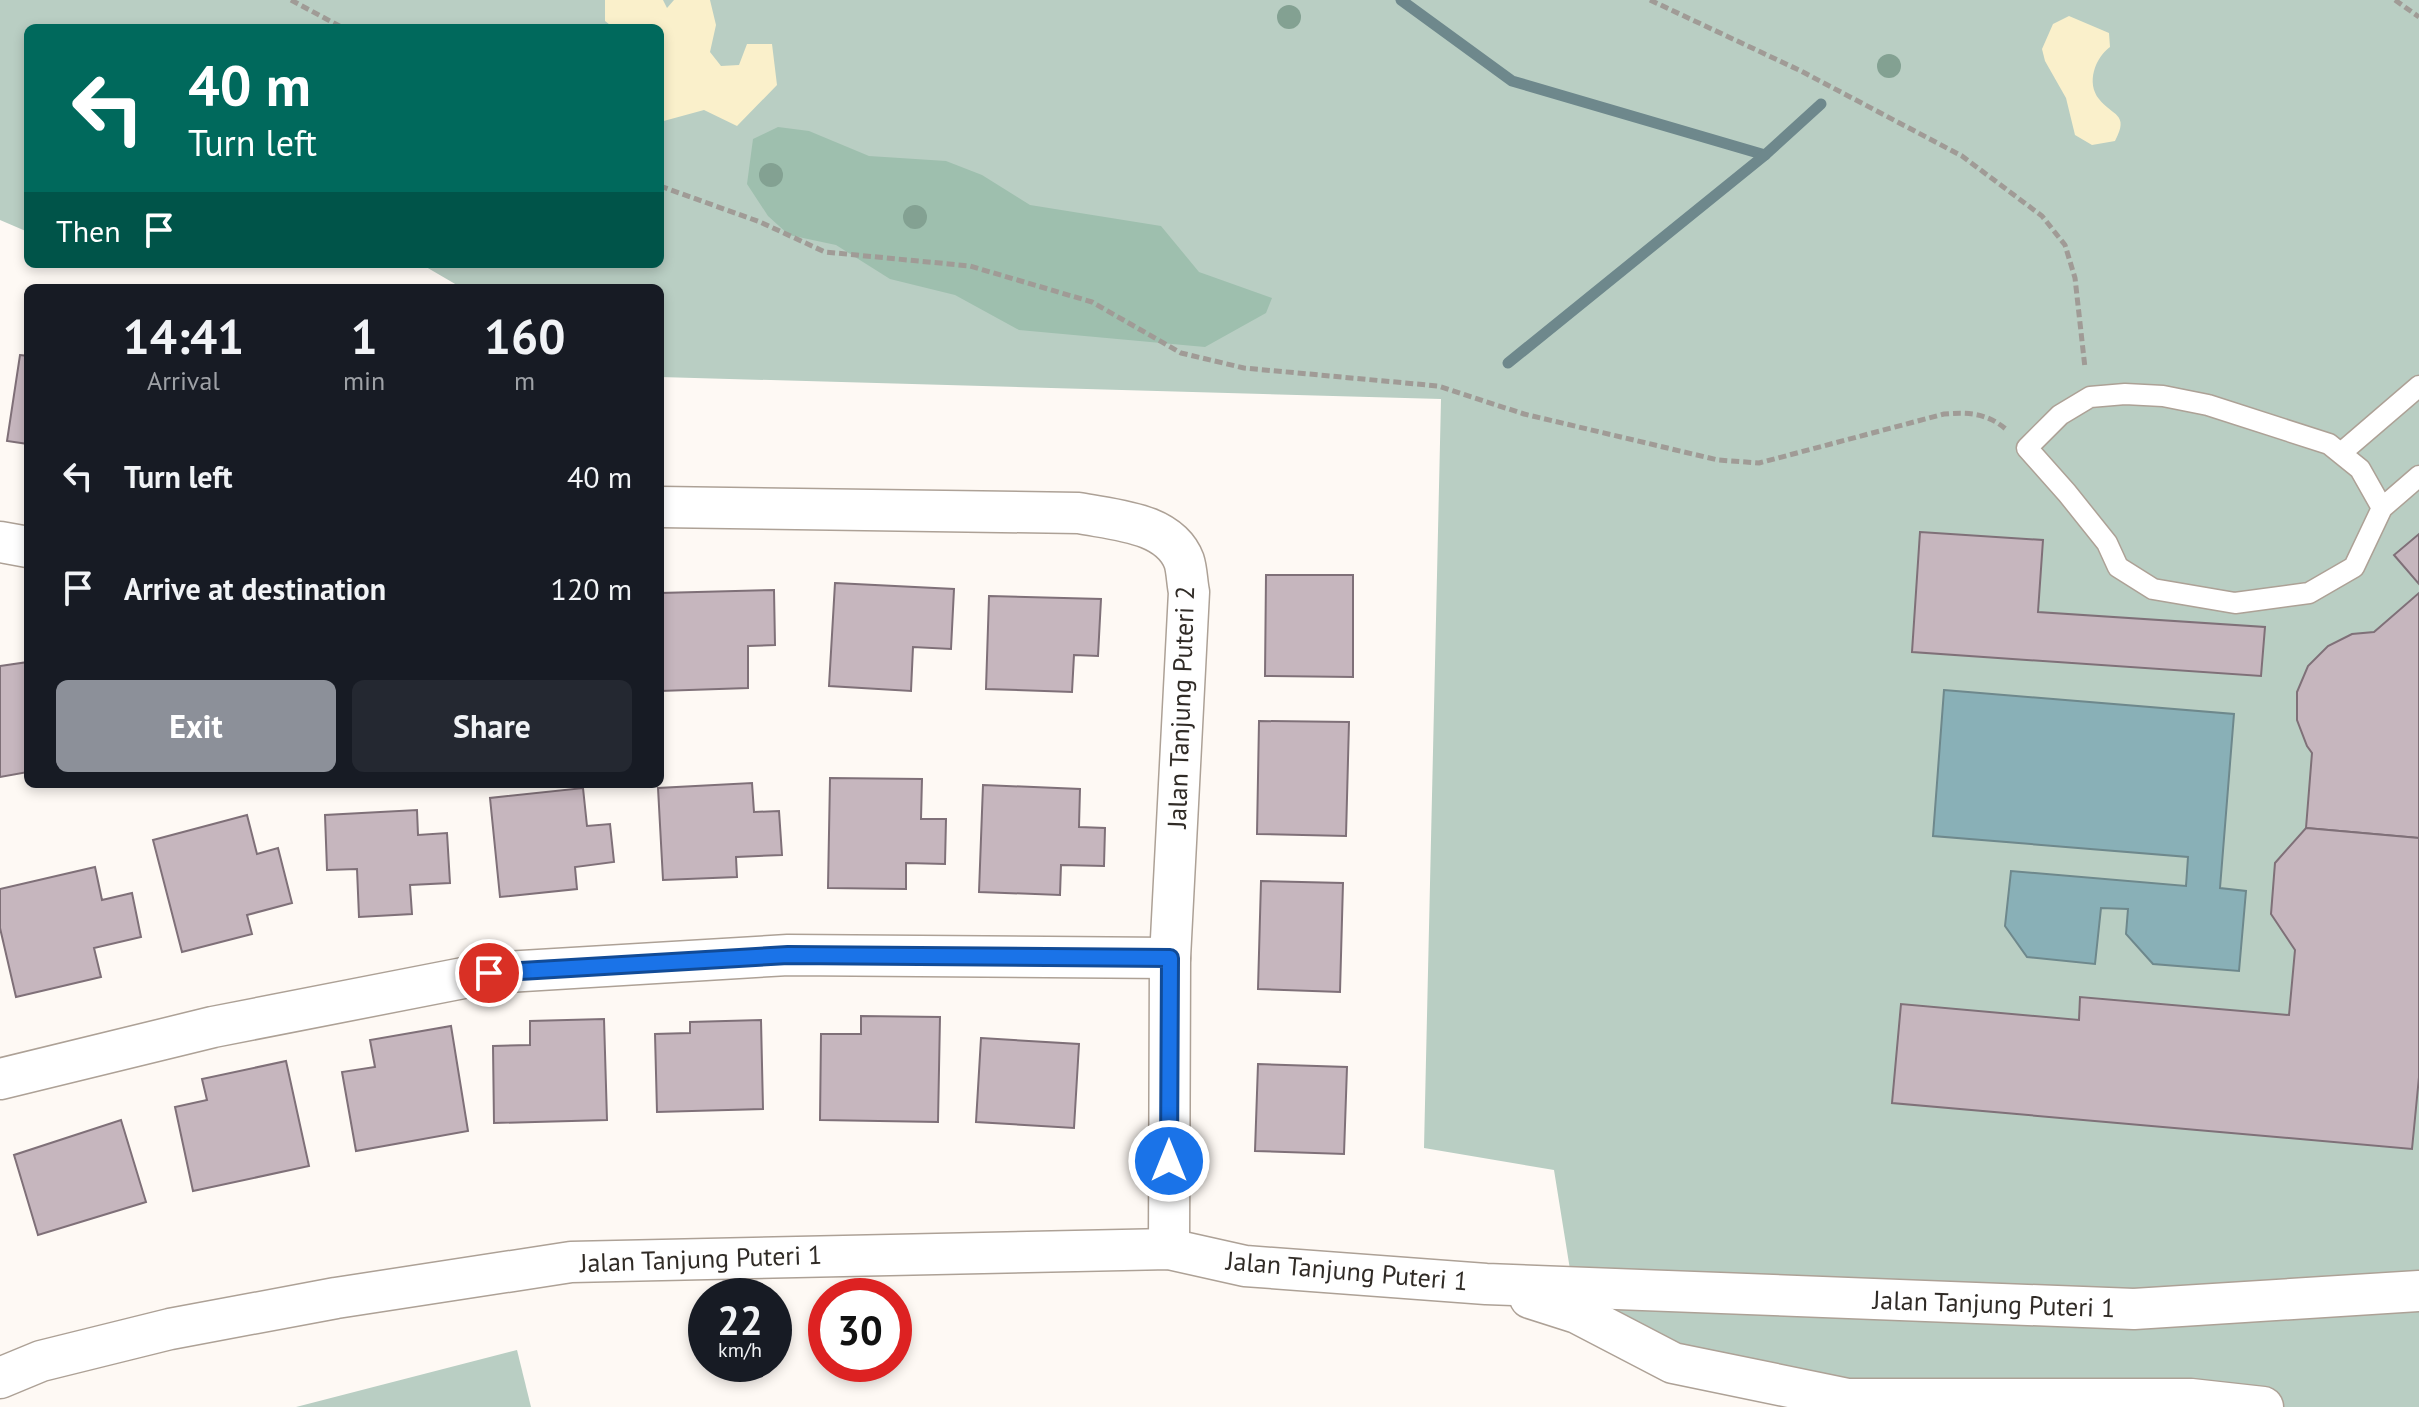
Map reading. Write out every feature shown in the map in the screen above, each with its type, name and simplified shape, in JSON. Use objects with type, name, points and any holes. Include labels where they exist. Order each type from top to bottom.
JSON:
[{"type":"street","name":"Jalan Tanjung Puteri 2","points":[[664,507],[1079,513],[1143,526],[1167,538],[1183,560],[1189,592],[1170,958],[1169,1249]]},
{"type":"street","points":[[0,542],[24,546]]},
{"type":"street","points":[[0,1079],[213,1027],[489,973],[788,955],[1170,958]]},
{"type":"street","name":"Jalan Tanjung Puteri 1","points":[[0,1378],[41,1361],[170,1329],[336,1298],[571,1262],[1169,1249],[1245,1266],[1486,1284],[2134,1309],[2419,1291]]},
{"type":"street","points":[[1486,1284],[1577,1313],[1673,1363],[1848,1399],[2191,1399],[2263,1407]]},
{"type":"lane","points":[[2341,453],[2419,386]]},
{"type":"lane","points":[[2382,508],[2360,469],[2329,444],[2208,405],[2163,396],[2125,394],[2090,397],[2060,415],[2027,448],[2107,543],[2118,567],[2153,589],[2235,603],[2309,593],[2354,567],[2382,508],[2419,476]]},
{"type":"path","points":[[291,0],[336,24]]},
{"type":"path","points":[[1650,0],[1801,71],[1962,156],[2042,216],[2065,245],[2075,278],[2090,397]]},
{"type":"path","points":[[2395,0],[2419,17]]},
{"type":"path","points":[[664,187],[760,222],[825,252],[970,266],[1092,302],[1181,353],[1244,368],[1438,386],[1524,414],[1718,460],[1759,463],[1944,414],[1973,412],[1996,421],[2027,448]]},
{"type":"green space","points":[[0,0],[2419,0],[2419,1407],[1848,1399],[1577,1313],[1554,1170],[1424,1148],[1441,399],[664,377],[664,284],[455,284],[428,268],[664,268],[664,24],[24,24],[24,230],[0,220]]},
{"type":"green space","points":[[778,127],[809,131],[869,156],[946,161],[982,175],[1030,205],[1161,226],[1199,272],[1272,298],[1266,313],[1205,347],[1019,330],[955,295],[890,279],[836,245],[789,235],[768,216],[747,184],[753,139]]},
{"type":"green space","points":[[517,1350],[531,1407],[296,1407]]},
{"type":"sand","points":[[605,0],[663,0],[667,8],[674,0],[710,0],[716,25],[710,52],[721,66],[739,65],[747,44],[772,44],[777,85],[737,126],[704,110],[664,121],[664,24],[609,24],[605,21]]},
{"type":"sand","points":[[2069,16],[2109,33],[2110,47],[2096,64],[2093,86],[2099,99],[2120,120],[2115,141],[2092,145],[2075,135],[2066,98],[2045,61],[2042,49],[2053,24]]},
{"type":"water","points":[[1944,690],[2234,714],[2220,888],[2246,891],[2239,971],[2153,964],[2126,934],[2128,909],[2101,908],[2095,964],[2027,957],[2005,926],[2011,871],[2186,886],[2188,857],[1933,836]]},
{"type":"building","points":[[20,355],[24,356],[24,443],[7,441]]},
{"type":"building","points":[[1920,532],[2043,540],[2038,612],[2265,627],[2261,676],[1912,652]]},
{"type":"building","points":[[2419,534],[2419,584],[2394,555]]},
{"type":"building","points":[[1266,575],[1353,575],[1353,677],[1265,676]]},
{"type":"building","points":[[835,583],[954,589],[951,649],[913,647],[911,691],[829,686]]},
{"type":"building","points":[[774,590],[775,645],[748,646],[748,688],[664,691],[664,593]]},
{"type":"building","points":[[2419,593],[2419,838],[2306,828],[2312,753],[2297,720],[2297,692],[2308,666],[2328,646],[2352,634],[2374,632]]},
{"type":"building","points":[[989,596],[1101,599],[1098,656],[1074,655],[1072,692],[986,689]]},
{"type":"building","points":[[24,663],[24,773],[0,777],[0,666]]},
{"type":"building","points":[[1259,721],[1349,722],[1346,836],[1257,834]]},
{"type":"building","points":[[830,778],[922,779],[921,819],[946,819],[945,864],[906,863],[906,889],[828,888]]},
{"type":"building","points":[[752,783],[754,812],[779,811],[782,855],[736,857],[737,877],[663,880],[658,788]]},
{"type":"building","points":[[983,785],[1080,789],[1079,827],[1105,828],[1104,866],[1061,865],[1060,895],[979,892]]},
{"type":"building","points":[[583,788],[587,826],[610,824],[614,862],[575,867],[577,889],[500,897],[490,798]]},
{"type":"building","points":[[417,810],[418,835],[447,833],[450,883],[410,885],[412,914],[359,917],[357,869],[327,870],[325,815]]},
{"type":"building","points":[[247,815],[257,854],[278,848],[292,903],[247,915],[252,934],[182,952],[153,840]]},
{"type":"building","points":[[2306,828],[2419,838],[2419,1077],[2412,1149],[1892,1103],[1901,1004],[2079,1020],[2080,997],[2289,1015],[2295,950],[2271,914],[2275,863]]},
{"type":"building","points":[[95,867],[102,900],[132,893],[141,937],[94,948],[101,977],[16,997],[0,928],[0,889]]},
{"type":"building","points":[[1261,881],[1343,883],[1340,992],[1258,989]]},
{"type":"building","points":[[861,1016],[940,1017],[938,1122],[820,1120],[821,1034],[861,1034]]},
{"type":"building","points":[[604,1019],[607,1120],[494,1123],[493,1046],[530,1045],[530,1021]]},
{"type":"building","points":[[761,1020],[763,1109],[657,1112],[655,1034],[690,1033],[690,1022]]},
{"type":"building","points":[[451,1026],[468,1131],[356,1151],[342,1072],[375,1067],[370,1040]]},
{"type":"building","points":[[981,1038],[1079,1044],[1074,1128],[976,1122]]},
{"type":"building","points":[[286,1061],[309,1166],[193,1191],[175,1107],[207,1100],[202,1079]]},
{"type":"building","points":[[1258,1064],[1347,1067],[1344,1154],[1255,1151]]},
{"type":"building","points":[[121,1120],[146,1202],[38,1235],[14,1155]]},
{"type":"waterway","points":[[1401,0],[1512,81],[1765,155]]},
{"type":"waterway","points":[[1508,363],[1765,155],[1821,104]]},
{"type":"route","points":[[489,973],[788,955],[1170,958],[1169,1161]]}]
